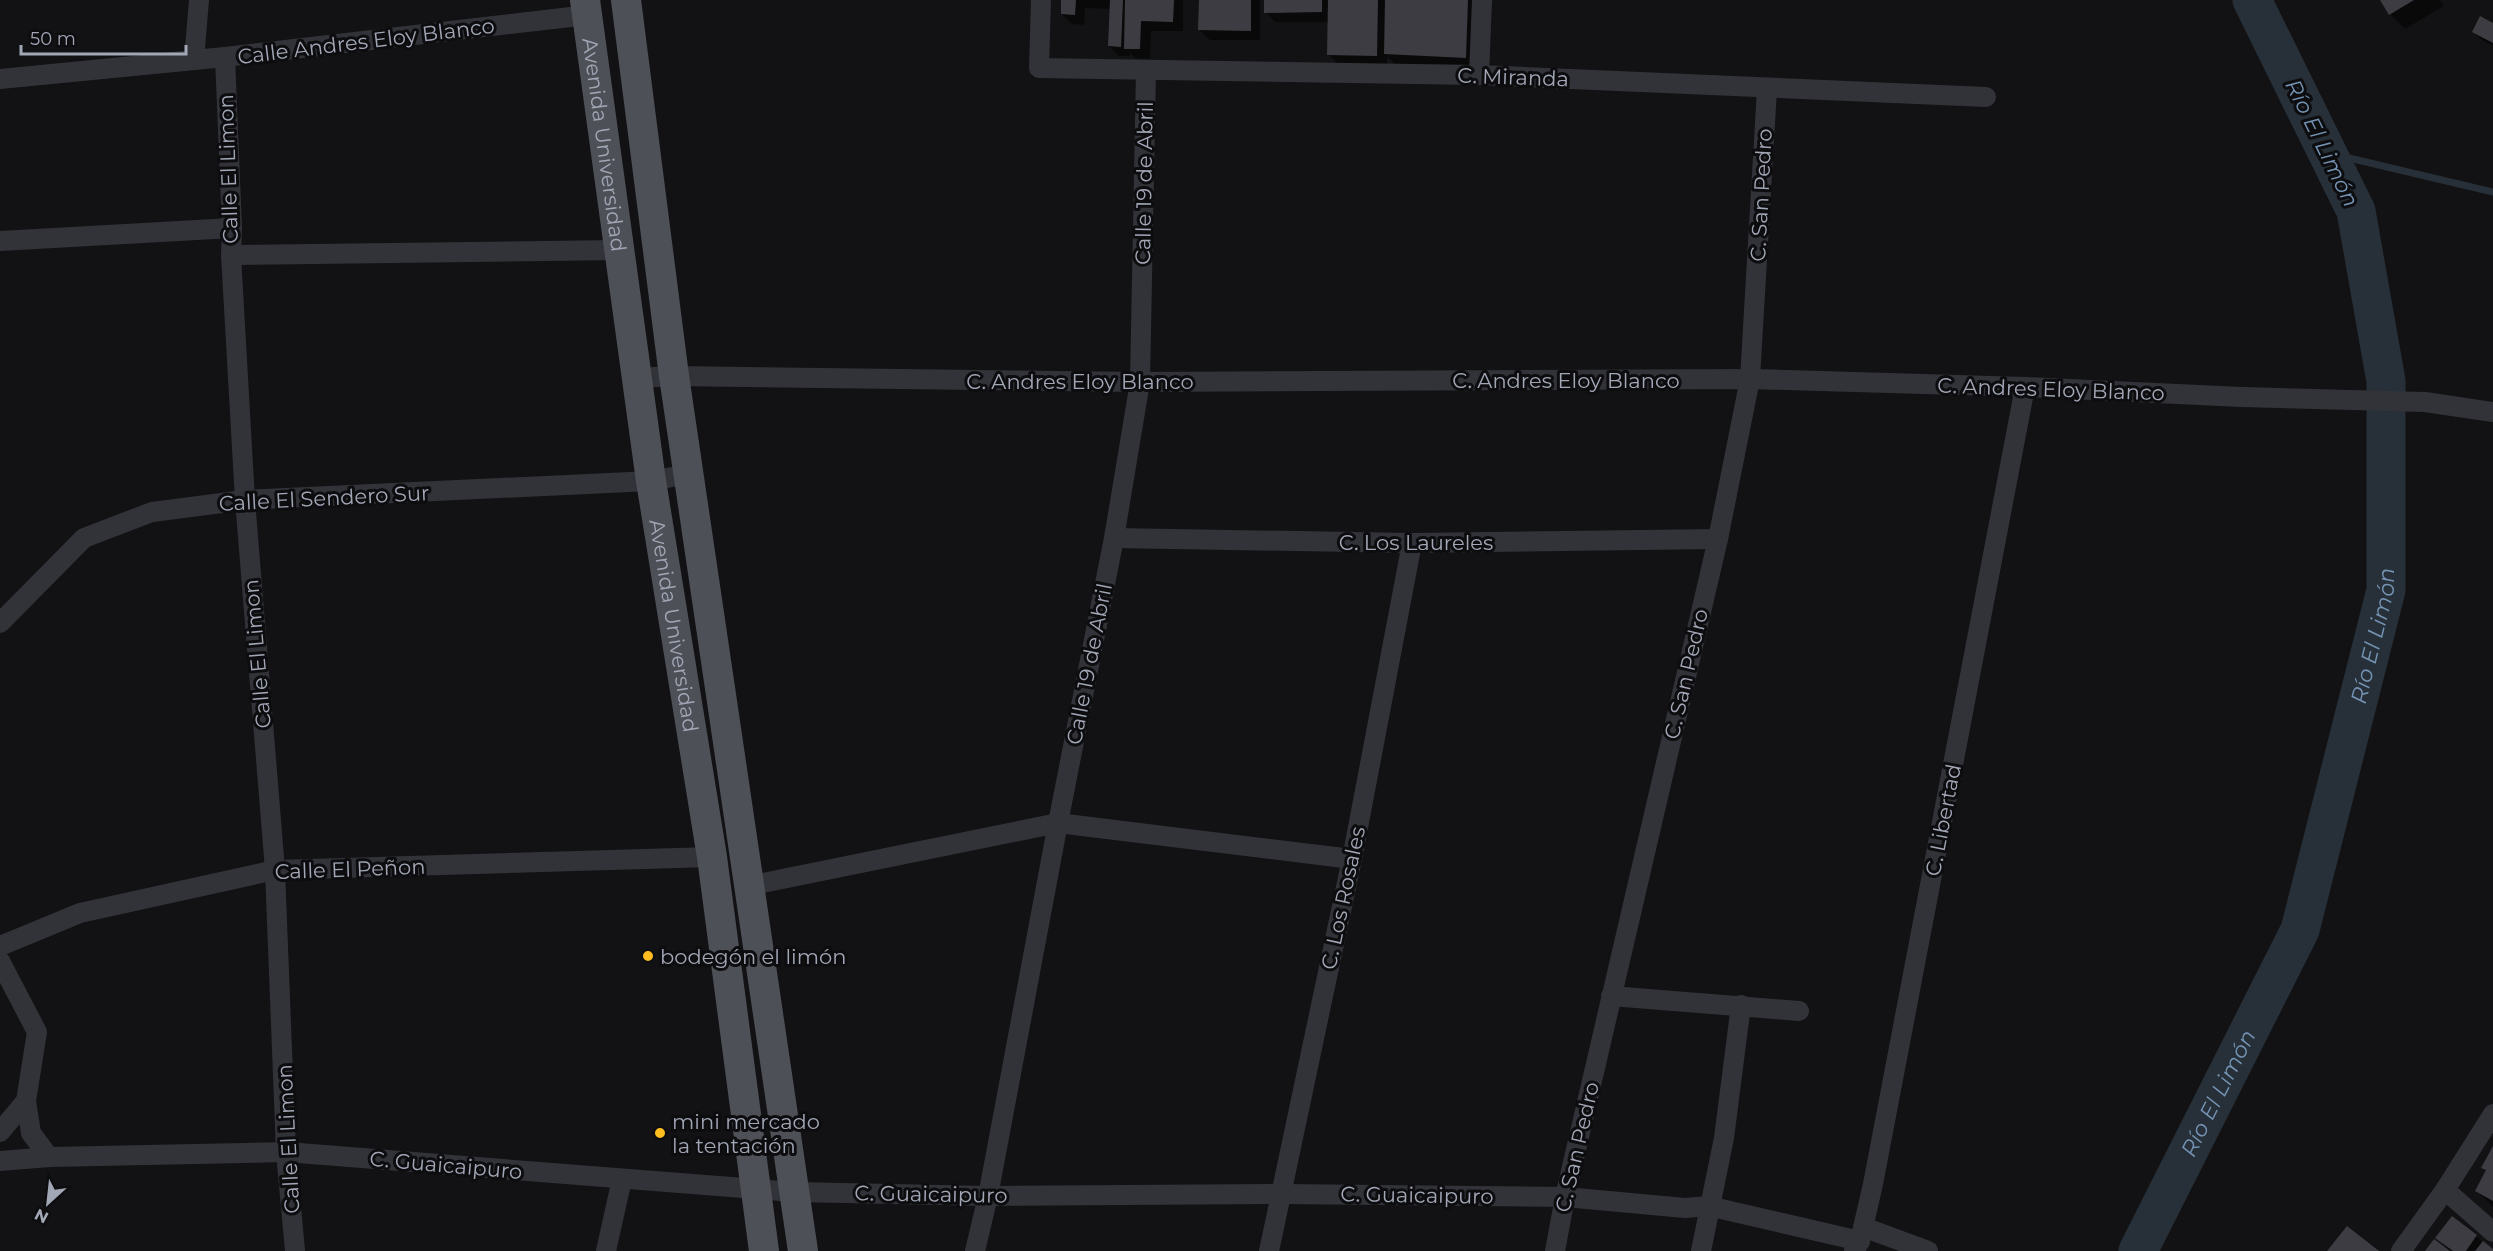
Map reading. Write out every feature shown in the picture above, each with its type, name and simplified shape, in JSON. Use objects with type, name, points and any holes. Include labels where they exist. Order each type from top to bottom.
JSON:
[{"type":"main road","name":"Avenida Universidad","points":[[626,0],[674,376],[803,1251]]},
{"type":"main road","name":"Avenida Universidad","points":[[587,8],[651,481],[712,857],[764,1251]]},
{"type":"street","points":[[194,60],[199,0]]},
{"type":"street","name":"C. Miranda","points":[[1041,0],[1039,68],[1479,75],[1986,97]]},
{"type":"street","points":[[1479,75],[1482,0]]},
{"type":"street","name":"Calle Andres Eloy Blanco","points":[[0,79],[225,57],[587,8]]},
{"type":"street","name":"Calle El Limon","points":[[225,57],[232,228],[231,255],[245,501],[275,870],[286,1152],[295,1251]]},
{"type":"street","name":"Calle 19 de Abril","points":[[975,1251],[988,1196],[1114,538],[1140,382],[1146,71]]},
{"type":"street","name":"C. San Pedro","points":[[1554,1251],[1718,539],[1750,379],[1767,88]]},
{"type":"street","points":[[0,242],[232,228]]},
{"type":"street","points":[[231,255],[620,250]]},
{"type":"street","name":"C. Andres Eloy Blanco","points":[[637,378],[674,376],[1140,382],[1750,379],[2425,402],[2493,412]]},
{"type":"street","name":"C. Libertad","points":[[1859,1240],[1873,1184],[2025,387]]},
{"type":"street","name":"Calle El Sendero Sur","points":[[0,623],[84,538],[152,512],[245,501],[651,481],[688,474]]},
{"type":"street","name":"C. Los Laureles","points":[[1114,538],[1412,543],[1718,539]]},
{"type":"street","name":"C. Los Rosales","points":[[1269,1251],[1352,859],[1412,543]]},
{"type":"street","points":[[748,886],[1058,823],[1352,859]]},
{"type":"street","name":"Calle El Peñon","points":[[0,946],[80,913],[275,870],[712,857]]},
{"type":"street","points":[[0,961],[37,1032],[26,1101],[31,1133],[49,1157]]},
{"type":"street","points":[[1611,996],[1799,1011]]},
{"type":"street","points":[[1701,1251],[1708,1206],[1724,1138],[1741,1005]]},
{"type":"street","points":[[0,1132],[26,1101]]},
{"type":"street","points":[[2401,1251],[2445,1190],[2493,1114]]},
{"type":"street","name":"C. Guaicaipuro","points":[[0,1161],[49,1157],[286,1152],[794,1192],[988,1196],[1281,1194],[1565,1197],[1685,1208],[1708,1206],[1859,1240],[1928,1251]]},
{"type":"street","points":[[606,1251],[622,1179]]},
{"type":"street","points":[[2445,1190],[2493,1232]]},
{"type":"building","points":[[1061,0],[1076,0],[1075,15],[1061,14]]},
{"type":"building","points":[[1110,0],[1123,0],[1121,47],[1108,46]]},
{"type":"building","points":[[1125,0],[1174,0],[1173,22],[1141,21],[1140,49],[1124,49]]},
{"type":"building","points":[[1199,0],[1251,0],[1251,31],[1198,30]]},
{"type":"building","points":[[1264,0],[1322,0],[1322,12],[1264,13]]},
{"type":"building","points":[[1328,0],[1378,0],[1377,56],[1327,55]]},
{"type":"building","points":[[1385,0],[1468,0],[1466,58],[1384,54]]},
{"type":"building","points":[[2380,0],[2414,0],[2389,15]]},
{"type":"building","points":[[2480,16],[2493,23],[2493,43],[2472,32]]},
{"type":"building","points":[[2493,1146],[2493,1201],[2475,1191],[2486,1170],[2481,1168]]},
{"type":"building","points":[[2452,1216],[2477,1235],[2466,1251],[2453,1251],[2435,1238]]},
{"type":"building","points":[[2347,1226],[2379,1251],[2327,1251]]},
{"type":"building","points":[[2434,1239],[2450,1251],[2425,1251]]},
{"type":"building","points":[[2483,1241],[2493,1249],[2493,1251],[2475,1251]]},
{"type":"waterway","name":"Río El Limón","points":[[2138,1251],[2300,930],[2386,590],[2386,381],[2356,211],[2252,0]]},
{"type":"waterway","points":[[2328,153],[2493,192]]},
{"type":"place","name":"bodegón el limón","points":[[648,956]]},
{"type":"place","name":"mini mercado la tentación","points":[[660,1133]]}]
